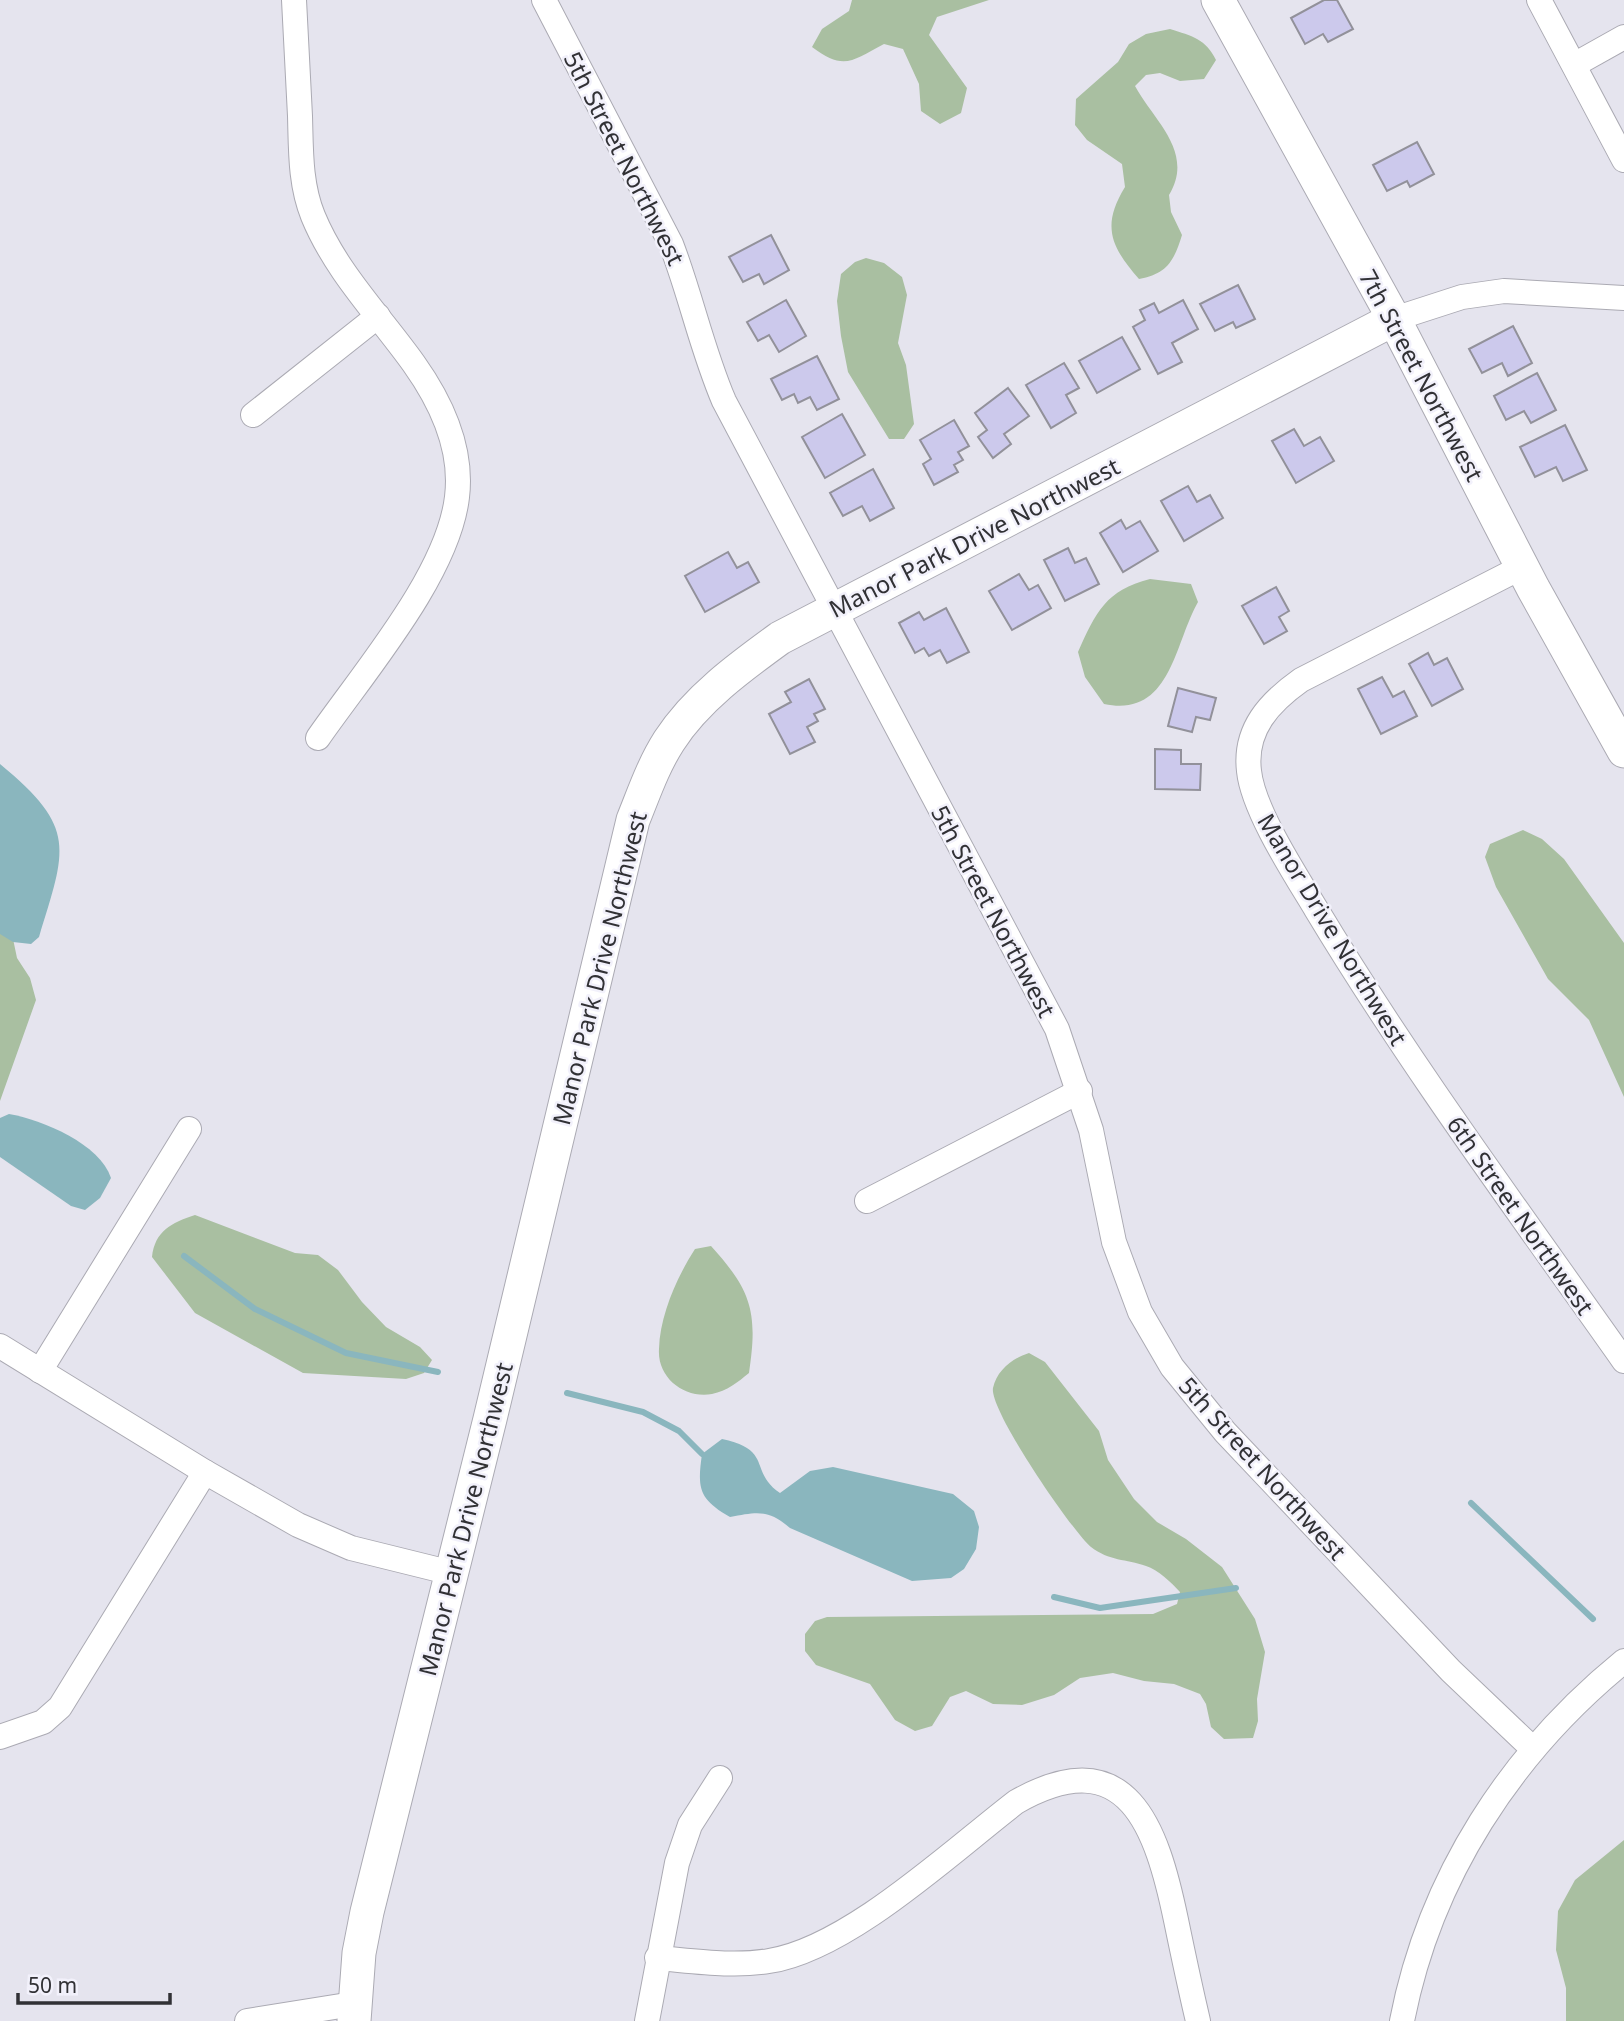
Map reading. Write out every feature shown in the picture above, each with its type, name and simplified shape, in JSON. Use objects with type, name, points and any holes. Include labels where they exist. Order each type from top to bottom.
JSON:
[{"type":"street","points":[[295,0],[303,183],[326,243],[344,273],[438,400],[451,435],[458,496],[451,526],[431,571],[407,611],[318,738]]},
{"type":"street","name":"5th Street Northwest","points":[[544,0],[650,198],[687,286],[707,362],[724,401],[1057,1029],[1080,1090],[1091,1130],[1114,1242],[1140,1312],[1172,1367],[1225,1432],[1451,1671],[1532,1748]]},
{"type":"street","name":"7th Street Northwest","points":[[1218,0],[1394,319],[1522,567],[1624,751]]},
{"type":"street","points":[[1539,0],[1624,160]]},
{"type":"street","points":[[1574,65],[1624,37]]},
{"type":"street","points":[[1394,319],[1462,297],[1504,291],[1624,298]]},
{"type":"street","points":[[253,415],[378,316]]},
{"type":"street","name":"Manor Park Drive Northwest","points":[[354,2013],[367,1912],[638,809],[670,741],[693,712],[759,653],[833,610],[1394,319]]},
{"type":"street","name":"Manor Drive Northwest","points":[[1417,1068],[1366,992],[1299,880],[1259,805],[1249,774],[1253,733],[1267,709],[1301,680],[1522,567]]},
{"type":"street","name":"6th Street Northwest","points":[[1417,1068],[1624,1361]]},
{"type":"street","points":[[867,1201],[1080,1090]]},
{"type":"street","points":[[40,1371],[189,1129]]},
{"type":"street","points":[[0,1346],[205,1472],[332,1541],[383,1558],[452,1573]]},
{"type":"street","points":[[0,1737],[43,1722],[60,1707],[205,1472]]},
{"type":"street","points":[[1402,2021],[1419,1953],[1448,1879],[1481,1820],[1532,1748],[1585,1693],[1624,1661]]},
{"type":"street","points":[[647,2021],[677,1863],[700,1805],[720,1778]]},
{"type":"street","points":[[657,1958],[734,1964],[771,1961],[798,1953],[863,1920],[1016,1802],[1060,1782],[1084,1780],[1105,1785],[1124,1796],[1139,1812],[1152,1833],[1163,1860],[1198,2021]]},
{"type":"street","points":[[247,2021],[354,2013]]},
{"type":"green space","points":[[852,0],[989,0],[937,17],[929,35],[967,88],[961,113],[940,124],[921,111],[919,84],[903,49],[884,44],[856,59],[840,61],[812,47],[822,29],[849,11]]},
{"type":"green space","points":[[1170,29],[1192,36],[1203,43],[1216,60],[1204,79],[1180,81],[1160,73],[1146,75],[1135,86],[1175,151],[1176,179],[1169,195],[1171,212],[1182,235],[1168,265],[1156,274],[1139,279],[1122,257],[1112,236],[1113,213],[1125,187],[1122,164],[1087,140],[1075,125],[1076,99],[1118,62],[1129,44],[1146,34]]},
{"type":"green space","points":[[866,258],[884,263],[902,277],[907,295],[898,343],[906,365],[914,424],[904,439],[889,439],[848,372],[837,301],[841,274],[855,262]]},
{"type":"green space","points":[[1150,579],[1191,584],[1198,602],[1167,674],[1157,689],[1144,700],[1126,705],[1104,704],[1085,677],[1078,652],[1104,605],[1123,589]]},
{"type":"green space","points":[[1523,830],[1542,839],[1564,859],[1624,943],[1624,1097],[1589,1020],[1548,979],[1496,887],[1485,857],[1490,844]]},
{"type":"green space","points":[[0,922],[12,934],[17,958],[30,978],[36,1000],[0,1101]]},
{"type":"green space","points":[[195,1215],[295,1253],[318,1255],[338,1270],[362,1302],[386,1327],[420,1347],[432,1360],[424,1373],[406,1379],[303,1373],[195,1313],[152,1257],[157,1241],[166,1229]]},
{"type":"green space","points":[[711,1246],[736,1276],[749,1304],[753,1334],[752,1352],[749,1373],[723,1391],[702,1395],[683,1390],[668,1377],[663,1369],[659,1349],[666,1310],[682,1272],[695,1249]]},
{"type":"green space","points":[[1029,1353],[1045,1362],[1099,1431],[1108,1460],[1134,1499],[1157,1522],[1186,1539],[1222,1567],[1255,1619],[1265,1652],[1257,1699],[1258,1721],[1253,1738],[1224,1739],[1211,1727],[1206,1704],[1200,1694],[1174,1684],[1144,1681],[1113,1673],[1080,1678],[1054,1695],[1022,1705],[993,1704],[966,1691],[950,1697],[932,1726],[915,1731],[895,1720],[870,1684],[816,1665],[805,1651],[805,1634],[815,1621],[827,1617],[1153,1614],[1177,1604],[1180,1592],[1160,1573],[1146,1566],[1104,1555],[1091,1547],[1067,1518],[1017,1444],[995,1400],[993,1388],[1006,1366]]},
{"type":"green space","points":[[1624,1840],[1624,2021],[1566,2021],[1566,1988],[1556,1950],[1558,1911],[1575,1880]]},
{"type":"water","points":[[0,764],[43,806],[54,824],[59,842],[55,882],[39,937],[31,944],[13,942],[0,934]]},
{"type":"water","points":[[9,1114],[69,1135],[95,1154],[111,1178],[100,1198],[85,1210],[71,1206],[0,1157],[0,1118]]},
{"type":"water","points":[[722,1439],[738,1444],[755,1455],[770,1485],[780,1493],[810,1471],[833,1467],[953,1494],[974,1511],[979,1527],[976,1549],[964,1569],[951,1578],[912,1581],[790,1528],[768,1515],[755,1513],[730,1517],[706,1498],[700,1485],[702,1454]]},
{"type":"building","points":[[1324,0],[1337,0],[1353,29],[1328,42],[1323,34],[1305,44],[1291,18]]},
{"type":"building","points":[[1417,142],[1434,174],[1410,187],[1407,181],[1387,191],[1373,165]]},
{"type":"building","points":[[771,235],[789,270],[764,284],[759,274],[743,282],[729,257]]},
{"type":"building","points":[[1238,285],[1255,319],[1236,328],[1233,322],[1215,331],[1200,304]]},
{"type":"building","points":[[786,300],[806,336],[779,352],[769,335],[758,341],[747,322]]},
{"type":"building","points":[[1183,300],[1198,329],[1172,343],[1182,362],[1158,374],[1133,327],[1145,320],[1140,310],[1154,303],[1159,313]]},
{"type":"building","points":[[1513,326],[1532,363],[1508,376],[1502,363],[1482,373],[1469,349]]},
{"type":"building","points":[[1122,337],[1140,369],[1097,393],[1079,361]]},
{"type":"building","points":[[817,356],[839,399],[817,410],[810,397],[798,403],[794,394],[782,400],[771,379]]},
{"type":"building","points":[[1064,363],[1079,388],[1066,395],[1076,413],[1051,428],[1026,385]]},
{"type":"building","points":[[1537,373],[1556,410],[1531,423],[1524,411],[1506,420],[1494,396]]},
{"type":"building","points":[[1008,388],[1029,416],[1004,434],[1011,444],[993,458],[978,437],[987,430],[975,413]]},
{"type":"building","points":[[842,414],[865,455],[825,478],[802,437]]},
{"type":"building","points":[[954,420],[969,446],[958,452],[963,460],[954,465],[958,472],[934,485],[923,464],[931,459],[920,440]]},
{"type":"building","points":[[1565,425],[1587,470],[1563,481],[1556,467],[1535,477],[1520,447]]},
{"type":"building","points":[[1294,429],[1304,446],[1320,437],[1334,461],[1296,483],[1272,441]]},
{"type":"building","points":[[873,469],[894,508],[870,521],[862,506],[843,516],[830,493]]},
{"type":"building","points":[[1188,486],[1197,502],[1210,495],[1223,518],[1184,541],[1161,501]]},
{"type":"building","points":[[1121,520],[1126,529],[1140,521],[1158,551],[1123,572],[1100,533]]},
{"type":"building","points":[[1068,548],[1075,563],[1086,558],[1099,584],[1065,601],[1044,560]]},
{"type":"building","points":[[728,552],[737,568],[748,562],[759,582],[705,612],[685,576]]},
{"type":"building","points":[[1019,574],[1029,590],[1038,585],[1051,608],[1012,630],[989,591]]},
{"type":"building","points":[[1276,587],[1289,611],[1279,617],[1287,631],[1264,644],[1242,606]]},
{"type":"building","points":[[946,608],[969,652],[947,663],[940,650],[929,656],[924,648],[915,653],[899,623],[919,612],[924,620]]},
{"type":"building","points":[[1428,653],[1434,665],[1447,658],[1463,689],[1432,706],[1409,664]]},
{"type":"building","points":[[1382,677],[1393,697],[1404,691],[1417,716],[1381,734],[1358,689]]},
{"type":"building","points":[[809,679],[825,709],[814,714],[818,721],[807,727],[815,742],[790,754],[769,714],[791,702],[785,692]]},
{"type":"building","points":[[1178,688],[1216,698],[1210,720],[1196,717],[1192,732],[1168,726]]},
{"type":"building","points":[[1155,749],[1181,750],[1181,764],[1201,764],[1200,790],[1155,789]]},
{"type":"waterway","points":[[184,1256],[255,1309],[346,1353],[438,1372]]},
{"type":"waterway","points":[[567,1393],[643,1412],[679,1431],[702,1454]]},
{"type":"waterway","points":[[1471,1503],[1593,1619]]},
{"type":"waterway","points":[[1054,1597],[1100,1608],[1236,1588]]}]
